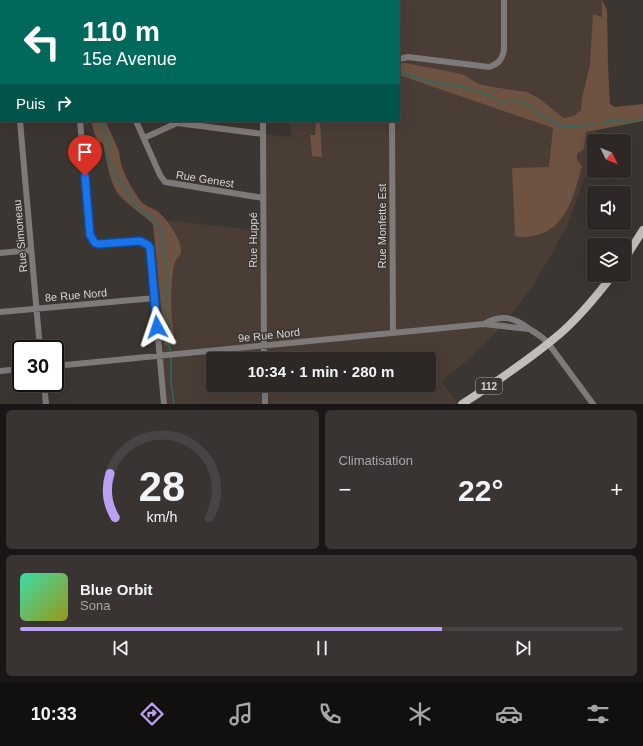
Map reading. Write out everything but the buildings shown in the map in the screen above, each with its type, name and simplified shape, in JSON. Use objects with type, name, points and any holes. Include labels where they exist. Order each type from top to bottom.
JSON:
[{"type":"main road","points":[[631,249],[643,230]]},
{"type":"main road","name":"112","points":[[462,404],[548,343],[574,320],[607,282]]},
{"type":"street","points":[[400,59],[408,57],[489,67],[496,65],[503,57],[504,50],[504,0]]},
{"type":"street","name":"Rue Simoneau","points":[[20,122],[39,340]]},
{"type":"street","points":[[80,122],[90,235],[92,239],[95,243],[99,244],[140,241],[148,245],[150,248],[164,404]]},
{"type":"street","name":"Rue Genest","points":[[136,122],[160,175],[165,182],[263,198]]},
{"type":"street","points":[[144,138],[177,122],[263,134]]},
{"type":"street","name":"Rue Huppé","points":[[263,122],[264,352]]},
{"type":"street","name":"Rue Monfette Est","points":[[392,122],[393,332]]},
{"type":"street","points":[[0,253],[31,250]]},
{"type":"street","name":"8e Rue Nord","points":[[0,312],[154,298]]},
{"type":"street","name":"9e Rue Nord","points":[[64,365],[484,324],[492,319],[508,318],[518,321],[548,343],[593,404]]},
{"type":"street","points":[[0,371],[12,370]]},
{"type":"street","points":[[45,392],[46,404]]},
{"type":"street","points":[[265,392],[265,404]]},
{"type":"shaded area","points":[[400,0],[602,0],[602,51],[596,130],[595,134],[587,134],[587,168],[577,199],[566,227],[530,290],[502,326],[465,362],[441,382],[459,404],[164,404],[150,248],[155,243],[153,219],[263,231],[263,134],[291,137],[291,122],[400,122]]},
{"type":"shaded area","points":[[602,0],[607,10],[610,104],[615,107],[643,104],[643,121],[586,132],[584,149],[577,154],[577,159],[582,166],[579,177],[572,199],[561,219],[545,232],[527,237],[515,236],[512,168],[549,167],[553,128],[400,75],[400,67],[402,63],[405,63],[462,74],[479,84],[527,92],[540,99],[564,118],[574,116],[581,110],[582,98],[590,64],[593,14],[602,17]]},
{"type":"shaded area","points":[[91,122],[105,122],[119,152],[121,163],[127,179],[134,191],[143,203],[161,214],[172,228],[180,244],[181,251],[174,265],[171,294],[176,344],[165,346],[153,224],[124,200],[116,191],[109,171],[103,143],[97,142]]},
{"type":"shaded area","points":[[316,122],[320,122],[322,157],[312,156],[310,135],[315,135]]},
{"type":"waterway","points":[[400,72],[431,82],[463,87],[492,96],[501,102],[518,101],[528,105],[537,113],[563,127],[594,125]]},
{"type":"waterway","points":[[602,125],[611,120],[627,122],[637,121],[643,117]]},
{"type":"waterway","points":[[99,122],[104,129],[109,144],[107,151],[108,159],[118,181],[126,189],[133,203],[145,214],[152,217],[160,228],[168,272],[166,301],[169,325],[166,339],[171,352]]},
{"type":"waterway","points":[[171,356],[171,383],[174,404]]},
{"type":"route","points":[[85,176],[90,235],[95,243],[140,241],[148,245],[150,248],[157,327]]}]
